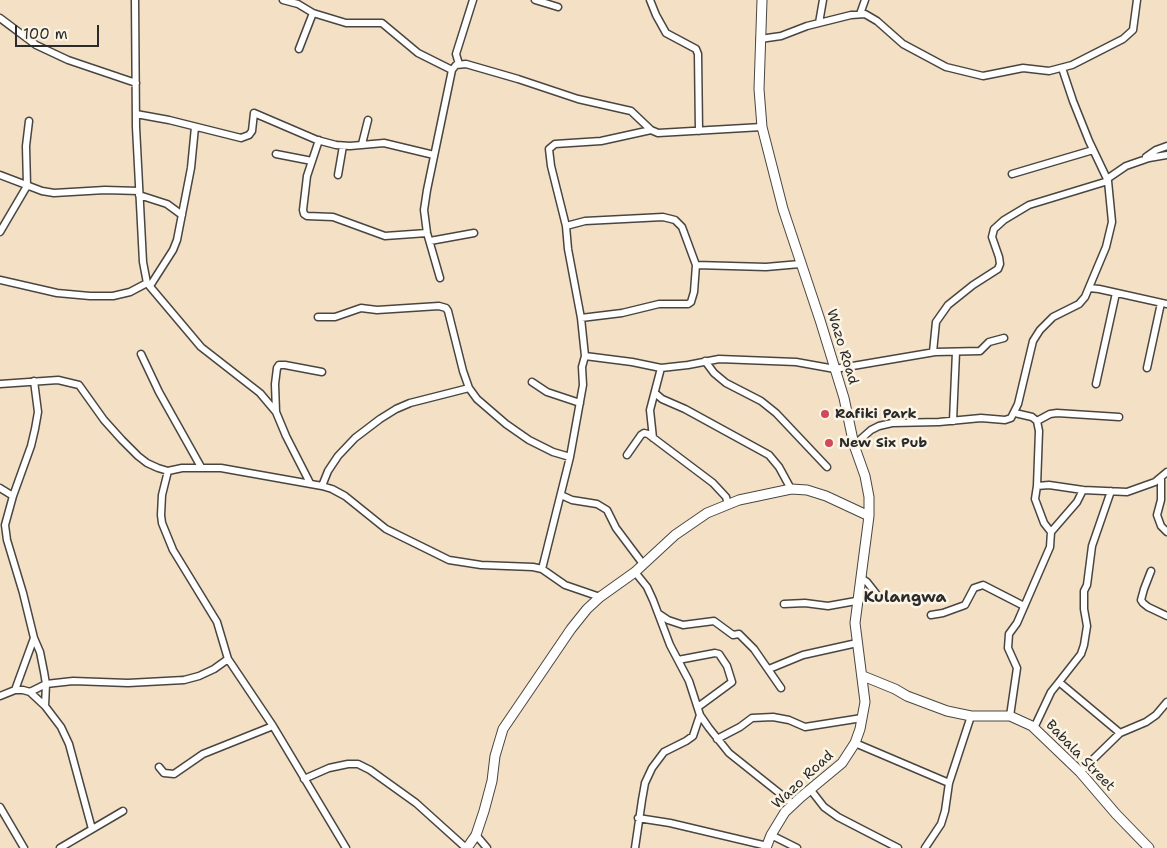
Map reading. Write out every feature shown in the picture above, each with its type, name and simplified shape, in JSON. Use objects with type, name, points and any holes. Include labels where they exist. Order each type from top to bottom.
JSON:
[{"type":"street","points":[[135,0],[139,193],[144,262],[148,284],[200,347],[260,393],[276,412],[310,483]]},
{"type":"street","points":[[283,0],[299,1],[313,13],[346,23],[382,23],[418,53],[452,70]]},
{"type":"street","points":[[459,64],[456,54],[473,0]]},
{"type":"street","points":[[535,0],[558,7]]},
{"type":"street","points":[[650,0],[666,33],[696,49],[698,54],[699,131]]},
{"type":"street","name":"Wazo Road","points":[[762,0],[759,89],[762,127],[783,210],[835,369],[854,445],[865,476],[869,516],[856,601],[855,623],[865,702],[855,743],[842,763],[793,804],[778,822],[766,847]]},
{"type":"street","points":[[819,23],[823,0]]},
{"type":"street","points":[[860,14],[864,0]]},
{"type":"street","points":[[760,39],[782,36],[819,23],[860,14],[870,16],[903,44],[946,67],[983,76],[1023,68],[1049,71],[1072,66],[1123,39],[1133,30],[1137,0]]},
{"type":"street","points":[[299,49],[313,13]]},
{"type":"street","points":[[0,18],[36,45],[68,60],[136,83]]},
{"type":"street","points":[[440,278],[427,233],[424,210],[452,70],[459,64]]},
{"type":"street","points":[[459,64],[518,79],[578,100],[630,111],[651,130],[658,133],[669,134],[762,127]]},
{"type":"street","points":[[854,445],[871,430],[892,423],[981,418],[1005,420],[1011,418],[1015,413],[1034,340],[1040,330],[1053,317],[1079,304],[1085,297],[1106,247],[1112,222],[1108,180],[1093,150],[1062,68]]},
{"type":"street","points":[[136,114],[169,120],[238,138],[244,138],[252,132],[254,114],[319,140],[343,146],[384,143],[413,151],[434,154]]},
{"type":"street","points":[[362,144],[368,120]]},
{"type":"street","points":[[0,232],[27,186],[26,146],[29,121]]},
{"type":"street","points":[[0,280],[57,293],[90,296],[113,296],[130,292],[148,284],[173,250],[177,240],[191,168],[195,127]]},
{"type":"street","points":[[542,569],[570,457],[583,385],[582,367],[585,356],[581,318],[568,249],[566,226],[551,166],[549,148],[555,144],[601,141],[651,130]]},
{"type":"street","points":[[319,140],[307,176],[302,210],[304,214],[308,216],[332,217],[385,236],[427,233]]},
{"type":"street","points":[[338,175],[343,146]]},
{"type":"street","points":[[1142,160],[1156,150],[1167,146]]},
{"type":"street","points":[[1012,174],[1093,150]]},
{"type":"street","points":[[276,154],[312,161]]},
{"type":"street","points":[[933,352],[936,322],[948,305],[984,277],[998,269],[1000,264],[999,257],[992,237],[994,229],[1004,220],[1029,205],[1108,180],[1126,166],[1159,155],[1167,155]]},
{"type":"street","points":[[0,175],[42,191],[59,194],[104,190],[139,193],[167,204],[182,215]]},
{"type":"street","points":[[566,226],[585,221],[663,217],[675,220],[682,227],[696,265],[694,292],[691,302],[688,304],[659,304],[581,318]]},
{"type":"street","points":[[430,241],[474,233]]},
{"type":"street","points":[[696,265],[766,267],[800,264]]},
{"type":"street","points":[[1089,288],[1164,303],[1147,368]]},
{"type":"street","points":[[1096,384],[1116,292]]},
{"type":"street","points":[[318,317],[335,317],[360,308],[377,310],[439,306],[446,308],[463,371],[469,388],[477,399],[506,424],[529,440],[553,452],[570,457]]},
{"type":"street","points":[[585,356],[661,368],[719,359],[796,362],[835,369],[933,352],[980,352],[989,342],[1004,338]]},
{"type":"street","points":[[953,421],[956,352]]},
{"type":"street","points":[[141,354],[159,392],[201,467]]},
{"type":"street","points":[[705,361],[714,373],[726,383],[761,401],[776,413],[827,467]]},
{"type":"street","points":[[276,412],[275,384],[279,365],[322,372]]},
{"type":"street","points":[[653,438],[650,410],[661,368]]},
{"type":"street","points":[[0,384],[58,380],[79,385],[104,420],[138,456],[147,463],[168,471],[201,467],[221,468],[332,488],[386,529],[449,560],[481,565],[533,566],[542,569],[565,585],[600,596]]},
{"type":"street","points":[[34,381],[38,412],[35,429],[31,446],[13,496],[6,525],[7,540],[34,638],[40,652],[46,684],[45,706]]},
{"type":"street","points":[[532,382],[547,392],[580,403]]},
{"type":"street","points":[[322,486],[328,471],[338,456],[355,438],[380,418],[410,404],[469,388]]},
{"type":"street","points":[[655,393],[662,399],[685,409],[769,455],[780,467],[791,489]]},
{"type":"street","points":[[1015,413],[1032,417],[1037,422],[1039,432],[1036,499],[1044,523],[1051,532]]},
{"type":"street","points":[[1037,422],[1050,414],[1057,413],[1119,417]]},
{"type":"street","points":[[627,455],[644,433],[713,483],[726,498],[728,504]]},
{"type":"street","points":[[168,471],[162,495],[162,524],[179,561],[217,622],[228,659],[273,726],[346,848]]},
{"type":"street","points":[[1038,486],[1049,485],[1083,490],[1127,492],[1155,482],[1167,472]]},
{"type":"street","points":[[1161,477],[1161,500],[1157,515],[1160,526],[1167,532]]},
{"type":"street","points":[[0,488],[13,496]]},
{"type":"street","points":[[304,779],[329,768],[358,764],[370,770],[416,802],[466,848],[476,835],[484,811],[492,781],[495,756],[503,730],[571,629],[600,596],[635,572],[675,535],[707,513],[728,504],[791,489],[807,490],[826,496],[869,516]]},
{"type":"street","points":[[1010,716],[1017,668],[1008,648],[1009,634],[1017,624],[1050,547],[1051,532],[1077,502],[1083,490]]},
{"type":"street","points":[[1034,728],[1051,692],[1081,654],[1084,645],[1087,626],[1084,609],[1084,591],[1087,585],[1092,546],[1112,491]]},
{"type":"street","points":[[561,495],[572,500],[598,504],[607,510],[616,528],[643,564]]},
{"type":"street","points":[[1151,571],[1144,589],[1143,604],[1167,616]]},
{"type":"street","points":[[635,572],[646,587],[659,614],[670,645],[689,681],[700,715],[729,753],[793,804]]},
{"type":"street","points":[[861,578],[867,582],[878,596]]},
{"type":"street","points":[[931,615],[965,605],[974,588],[984,585],[1024,606]]},
{"type":"street","points":[[784,604],[804,603],[828,606],[856,601]]},
{"type":"street","points":[[659,614],[668,620],[684,625],[714,621],[733,635],[739,634],[754,649],[781,688]]},
{"type":"street","points":[[16,690],[34,638]]},
{"type":"street","points":[[769,670],[803,655],[857,643]]},
{"type":"street","points":[[678,660],[715,653],[719,654],[727,666],[732,682],[730,685],[698,707]]},
{"type":"street","points":[[30,692],[46,684],[73,681],[128,683],[184,680],[199,676],[228,659]]},
{"type":"street","name":"Babala Street","points":[[863,676],[947,711],[971,716],[1010,716],[1034,728],[1080,772],[1149,848]]},
{"type":"street","points":[[1059,682],[1120,733]]},
{"type":"street","points":[[0,696],[16,690],[30,692],[45,706],[61,727],[69,744],[92,829]]},
{"type":"street","points":[[1080,772],[1120,733],[1146,722],[1167,702]]},
{"type":"street","points":[[635,848],[638,818],[645,782],[652,768],[664,752],[693,736],[700,715]]},
{"type":"street","points":[[925,848],[941,824],[949,783],[971,716]]},
{"type":"street","points":[[717,739],[740,727],[752,718],[773,717],[789,720],[806,727],[862,718]]},
{"type":"street","points":[[159,767],[164,772],[174,774],[203,754],[273,726]]},
{"type":"street","points":[[855,743],[949,783]]},
{"type":"street","points":[[810,790],[824,807],[838,818],[898,848]]},
{"type":"street","points":[[0,807],[23,848]]},
{"type":"street","points":[[60,848],[123,810]]},
{"type":"street","points":[[638,818],[670,823],[766,847]]},
{"type":"street","points":[[476,835],[487,848]]},
{"type":"street","points":[[771,835],[797,848]]},
{"type":"place","name":"Rafiki Park","points":[[825,414]]},
{"type":"place","name":"New Six Pub","points":[[829,443]]},
{"type":"district","name":"Kulangwa","points":[[905,598]]}]
